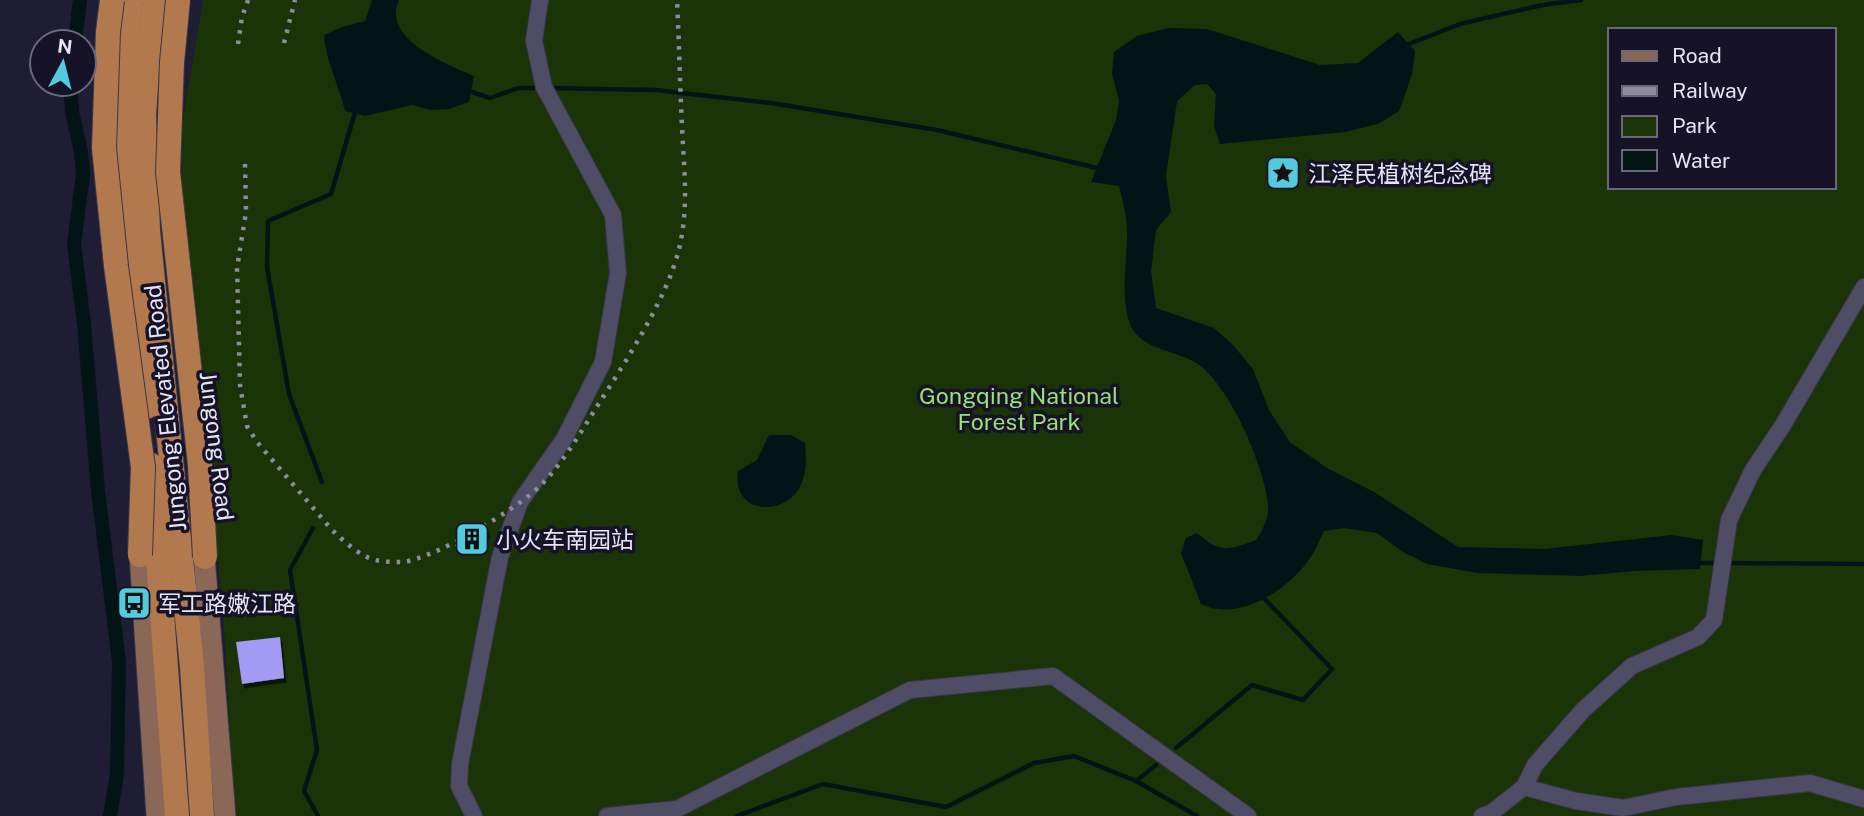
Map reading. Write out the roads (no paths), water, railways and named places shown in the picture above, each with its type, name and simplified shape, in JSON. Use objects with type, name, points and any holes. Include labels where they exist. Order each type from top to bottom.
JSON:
[{"type":"highway","points":[[112,0],[108,32],[104,148],[116,266],[143,467],[140,555]]},
{"type":"highway","name":"Jungong Elevated Road","points":[[131,0],[123,101],[126,190],[157,523],[177,816]]},
{"type":"highway","name":"Jungong Elevated Road","points":[[155,0],[144,115],[148,231],[192,667],[202,816]]},
{"type":"highway","points":[[178,0],[172,62],[168,172],[200,465],[205,557]]},
{"type":"main road","points":[[119,0],[111,79],[110,159],[157,816]]},
{"type":"main road","points":[[205,557],[225,816]]},
{"type":"street","points":[[474,816],[459,786],[460,764],[500,557],[520,502],[564,439],[603,362],[618,274],[613,215],[544,87],[534,41],[540,0]]},
{"type":"street","points":[[1482,816],[1491,813],[1524,787],[1535,765],[1575,719],[1632,666],[1698,637],[1714,620],[1729,520],[1753,470],[1783,425],[1864,287]]},
{"type":"street","points":[[607,816],[677,809],[910,690],[1053,676],[1248,816]]},
{"type":"street","points":[[1524,787],[1576,801],[1623,808],[1653,809],[1676,797],[1810,783],[1864,799]]},
{"type":"water","points":[[372,0],[399,0],[396,14],[399,27],[408,38],[434,57],[474,76],[469,102],[449,109],[431,110],[412,105],[365,116],[345,111],[327,55],[324,35],[365,21]]},
{"type":"water","points":[[1169,28],[1207,29],[1320,65],[1358,63],[1398,32],[1415,51],[1412,75],[1399,111],[1378,124],[1345,132],[1220,144],[1214,126],[1216,94],[1207,84],[1195,85],[1177,101],[1166,176],[1171,212],[1156,230],[1151,271],[1156,308],[1214,328],[1232,344],[1253,369],[1269,410],[1290,442],[1327,468],[1374,492],[1458,547],[1544,549],[1672,535],[1703,540],[1700,569],[1580,576],[1477,573],[1427,564],[1403,552],[1377,533],[1344,528],[1324,531],[1313,554],[1300,571],[1269,596],[1244,607],[1231,609],[1201,604],[1181,553],[1186,538],[1197,533],[1212,544],[1225,548],[1256,540],[1268,515],[1260,469],[1231,405],[1206,371],[1185,357],[1149,344],[1141,339],[1130,324],[1125,302],[1127,227],[1119,186],[1091,182],[1116,120],[1119,101],[1112,73],[1114,52],[1137,36]]},
{"type":"water","points":[[769,435],[791,435],[805,443],[806,458],[802,482],[795,494],[786,502],[762,507],[743,497],[738,486],[738,471],[757,460]]},
{"type":"waterway","points":[[77,28],[80,0]]},
{"type":"waterway","points":[[1409,44],[1460,24],[1542,5],[1581,0]]},
{"type":"waterway","points":[[466,90],[490,98],[518,88],[542,88]]},
{"type":"waterway","points":[[550,88],[655,90],[771,103],[937,130],[1097,168]]},
{"type":"waterway","points":[[71,98],[83,175],[74,244],[84,324],[98,491],[119,662],[117,774],[110,816]]},
{"type":"waterway","points":[[322,482],[289,394],[267,267],[268,221],[331,194],[356,109]]},
{"type":"waterway","points":[[313,528],[290,570],[317,750],[304,791],[318,816]]},
{"type":"waterway","points":[[1696,563],[1719,563]]},
{"type":"waterway","points":[[1728,563],[1864,564]]},
{"type":"waterway","points":[[1176,748],[1252,685],[1303,700],[1332,669],[1261,595]]},
{"type":"waterway","points":[[737,816],[823,784],[946,807],[1034,763],[1074,756],[1136,781],[1156,765]]},
{"type":"waterway","points":[[1136,781],[1197,816]]},
{"type":"railway","points":[[238,44],[248,0]]},
{"type":"railway","points":[[284,43],[295,0]]},
{"type":"railway","points":[[245,164],[246,212],[237,268],[240,385],[247,426],[257,442],[332,530],[352,548],[378,561],[402,562],[416,559],[454,543],[495,519],[540,486],[570,448],[619,372],[665,289],[679,249],[685,203],[677,0]]},
{"type":"place","name":"江泽民植树纪念碑","points":[[1283,173]]},
{"type":"place","name":"小火车南园站","points":[[472,539]]},
{"type":"place","name":"军工路嫩江路","points":[[134,603]]},
{"type":"park label","name":"Gongqing National Forest Park","points":[[1019,408]]}]
